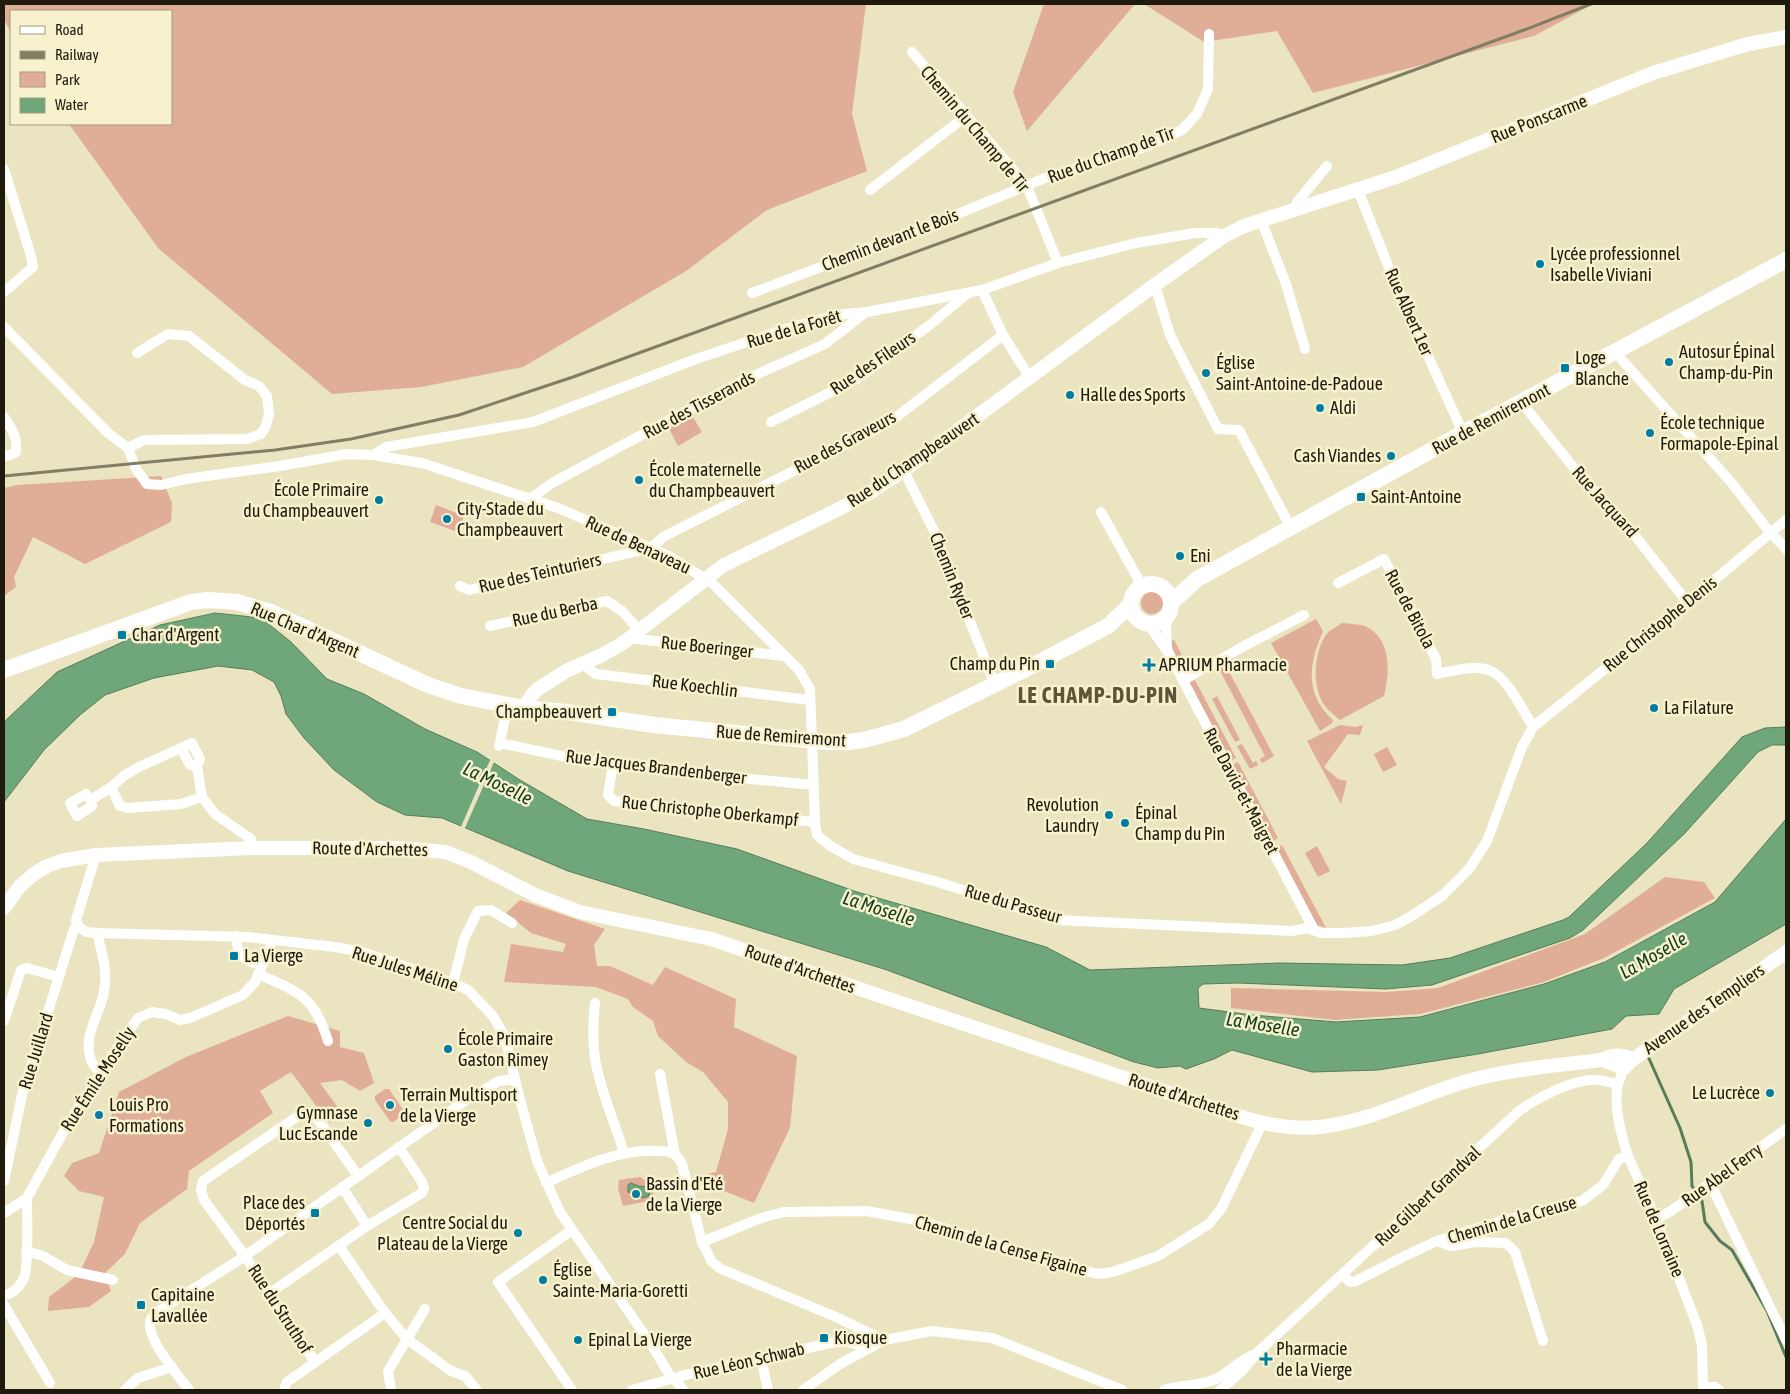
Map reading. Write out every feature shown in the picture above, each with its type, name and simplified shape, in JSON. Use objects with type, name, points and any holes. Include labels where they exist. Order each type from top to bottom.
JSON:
[{"type":"main road","name":"Rue de Remiremont","points":[[1170,607],[1197,579],[1786,260]]},
{"type":"main road","name":"Rue de Remiremont","points":[[1160,586],[1197,579]]},
{"type":"main road","points":[[1151,584],[1160,586],[1168,594],[1170,607],[1163,620],[1155,624],[1143,621],[1133,613],[1132,597],[1136,590],[1142,586],[1151,584]]},
{"type":"main road","name":"Rue Char d'Argent","points":[[4,670],[191,602],[223,600],[271,612],[428,685],[461,696]]},
{"type":"main road","name":"Rue de Remiremont","points":[[461,696],[516,707],[567,712],[654,725],[812,741],[848,742],[883,736],[904,729],[995,685],[1108,626],[1131,604]]},
{"type":"main road","name":"Rue de Remiremont","points":[[1108,626],[1143,621]]},
{"type":"street","name":"Rue du Champ de Tir","points":[[1027,186],[1045,178],[1148,146],[1182,130],[1197,114],[1208,89],[1209,34]]},
{"type":"street","name":"Rue Ponscarme","points":[[1244,226],[1396,177],[1653,73],[1748,44],[1786,37]]},
{"type":"street","name":"Chemin du Champ de Tir","points":[[912,52],[1027,186],[1058,263]]},
{"type":"street","points":[[870,190],[966,116]]},
{"type":"street","points":[[1295,210],[1297,202],[1327,166]]},
{"type":"street","points":[[4,169],[33,268],[4,292]]},
{"type":"street","name":"Chemin devant le Bois","points":[[752,293],[919,230],[1027,186]]},
{"type":"street","name":"Rue Albert 1er","points":[[1358,190],[1395,283],[1463,434]]},
{"type":"street","points":[[1261,220],[1286,284],[1305,349]]},
{"type":"street","name":"Rue du Champbeauvert","points":[[516,707],[538,689],[566,671],[602,655],[634,634],[704,578],[737,557],[871,492],[904,471],[1152,287],[1224,236],[1244,226]]},
{"type":"street","name":"Rue de la Forêt","points":[[372,455],[386,447],[533,422],[696,360],[836,315],[867,312],[982,290],[1058,263],[1136,243],[1195,233],[1217,233],[1224,236]]},
{"type":"street","points":[[1152,287],[1158,295],[1170,335],[1218,429],[1239,430],[1291,528]]},
{"type":"street","points":[[982,290],[1003,335],[1030,378]]},
{"type":"street","name":"Rue des Fileurs","points":[[771,422],[857,379],[931,324],[969,292]]},
{"type":"street","name":"Rue des Tisserands","points":[[530,499],[552,483],[742,381],[825,344],[867,312]]},
{"type":"street","points":[[4,328],[108,434],[128,448],[144,440],[247,438],[261,434],[266,426],[269,415],[267,396],[264,390],[245,380],[189,336],[168,334],[137,353]]},
{"type":"street","name":"Rue des Graveurs","points":[[651,548],[663,536],[888,422],[1003,335]]},
{"type":"street","points":[[1616,352],[1731,482],[1786,549]]},
{"type":"street","name":"Rue Jacquard","points":[[1522,403],[1574,468],[1636,536],[1687,602]]},
{"type":"street","points":[[4,417],[14,432],[17,444],[16,452],[4,456]]},
{"type":"street","name":"Rue de Benaveau","points":[[128,448],[136,469],[147,484],[161,485],[186,479],[280,466],[347,454],[372,455],[422,463],[558,508],[669,556],[712,583],[805,678],[810,690],[812,741]]},
{"type":"street","name":"Chemin Ryder","points":[[904,471],[935,533],[995,685]]},
{"type":"street","points":[[1101,512],[1142,586]]},
{"type":"street","name":"Rue Christophe Denis","points":[[1533,727],[1786,520]]},
{"type":"street","name":"Rue des Teinturiers","points":[[460,586],[469,590],[651,548]]},
{"type":"street","name":"Rue de Bitola","points":[[1338,583],[1384,559],[1436,659],[1437,674],[1478,668],[1491,671],[1504,681],[1533,727]]},
{"type":"street","name":"Rue du Berba","points":[[490,626],[607,601],[622,611],[634,634]]},
{"type":"street","name":"Rue David-et-Maigret","points":[[1168,652],[1166,628],[1170,607]]},
{"type":"street","points":[[1183,680],[1304,615]]},
{"type":"street","name":"Rue David-et-Maigret","points":[[1143,621],[1168,652],[1314,930]]},
{"type":"street","name":"Rue Boeringer","points":[[634,634],[785,656]]},
{"type":"street","name":"Rue Koechlin","points":[[583,664],[596,674],[810,700]]},
{"type":"street","name":"Rue Jacques Brandenberger","points":[[516,707],[499,745],[580,760],[814,785]]},
{"type":"street","name":"Rue du Passeur","points":[[812,741],[817,835],[829,845],[853,859],[941,883],[1056,920],[1292,930],[1308,928],[1321,933],[1344,933],[1372,931],[1395,925],[1442,896],[1456,884],[1469,869],[1487,842],[1522,747],[1533,727]]},
{"type":"street","points":[[91,800],[125,775],[181,748],[190,765],[197,766],[202,797],[215,814],[251,839],[252,848]]},
{"type":"street","name":"Rue Christophe Oberkampf","points":[[613,764],[608,795],[614,800],[815,822]]},
{"type":"street","points":[[111,787],[120,806],[128,808],[180,804],[202,797]]},
{"type":"street","name":"Route d'Archettes","points":[[4,908],[10,897],[20,886],[47,866],[61,861],[96,855],[252,848],[401,848],[445,852],[470,862],[535,895],[580,912],[711,939],[1190,1100],[1263,1122],[1293,1127],[1318,1127],[1362,1118],[1470,1081],[1508,1072],[1602,1060],[1628,1064]]},
{"type":"street","points":[[77,923],[79,908],[96,855]]},
{"type":"street","points":[[453,983],[464,939],[478,911],[491,910],[512,923]]},
{"type":"street","name":"Rue Jules Méline","points":[[77,923],[86,932],[97,934],[236,936],[335,947],[362,952],[453,983],[468,990],[493,1016],[505,1037],[538,1161],[560,1212],[653,1347],[670,1376],[683,1390]]},
{"type":"street","name":"Rue Juillard","points":[[4,1181],[22,1095],[77,923]]},
{"type":"street","points":[[97,934],[104,961],[104,992],[91,1032],[89,1046],[91,1061],[100,1073]]},
{"type":"street","points":[[236,936],[238,952],[243,959],[254,963],[266,958]]},
{"type":"street","name":"Rue Émile Moselly","points":[[4,1295],[17,1288],[25,1276],[27,1198],[67,1125],[138,1018],[152,1012],[166,1014],[180,1020],[190,1018],[243,995],[255,982],[272,940]]},
{"type":"street","name":"Avenue des Templiers","points":[[1628,1064],[1786,952]]},
{"type":"street","points":[[4,1021],[21,970],[27,968],[59,977]]},
{"type":"street","points":[[258,974],[294,990],[312,1004],[322,1020],[328,1041]]},
{"type":"street","points":[[595,1003],[596,1065],[624,1153]]},
{"type":"street","name":"Rue de Lorraine","points":[[1628,1064],[1618,1084],[1619,1119],[1628,1156],[1656,1219],[1697,1326],[1702,1345],[1703,1389]]},
{"type":"street","points":[[660,1074],[675,1155]]},
{"type":"street","name":"Rue du Struthof","points":[[172,1367],[155,1343],[150,1330],[150,1320],[156,1313],[245,1256],[469,1098],[499,1081],[515,1079]]},
{"type":"street","name":"Rue Gilbert Grandval","points":[[1220,1390],[1241,1372],[1258,1352],[1519,1111],[1534,1100],[1580,1082],[1598,1080],[1618,1084]]},
{"type":"street","points":[[245,1256],[204,1200],[203,1181],[304,1112],[312,1114],[319,1121],[358,1176]]},
{"type":"street","name":"Chemin de la Cense Figaine","points":[[702,1242],[761,1218],[784,1212],[867,1211],[920,1221],[1059,1264],[1098,1274],[1112,1272],[1158,1256],[1209,1224],[1221,1209],[1263,1122]]},
{"type":"street","name":"Rue Abel Ferry","points":[[1656,1219],[1671,1211],[1786,1128]]},
{"type":"street","points":[[270,1293],[367,1226],[422,1193],[424,1188],[422,1182],[398,1147]]},
{"type":"street","points":[[546,1183],[584,1166],[624,1153],[640,1150],[672,1152],[682,1164],[702,1242],[712,1262],[721,1269],[836,1317],[884,1340]]},
{"type":"street","name":"Chemin de la Creuse","points":[[1343,1275],[1350,1282],[1354,1282],[1437,1241],[1494,1223],[1582,1201],[1603,1185],[1619,1159],[1628,1156]]},
{"type":"street","points":[[1710,1183],[1786,1340]]},
{"type":"street","points":[[342,1187],[367,1226]]},
{"type":"street","name":"Rue Émile Moselly","points":[[4,1213],[27,1198]]},
{"type":"street","points":[[572,1230],[498,1282],[572,1390]]},
{"type":"street","name":"Chemin de la Creuse","points":[[1437,1241],[1451,1246],[1484,1242],[1506,1243],[1511,1246],[1515,1252],[1543,1342]]},
{"type":"street","points":[[338,1246],[385,1313],[407,1339],[452,1371],[465,1376],[477,1390]]},
{"type":"street","points":[[26,1251],[43,1256],[67,1270],[113,1280]]},
{"type":"street","name":"Rue du Struthof","points":[[245,1256],[315,1362]]},
{"type":"street","points":[[4,1305],[50,1383]]},
{"type":"street","points":[[391,1390],[388,1371],[425,1309]]},
{"type":"street","points":[[284,1390],[287,1382],[385,1313]]},
{"type":"street","points":[[803,1390],[865,1349],[884,1340],[932,1331],[992,1338],[1122,1390]]},
{"type":"street","name":"Rue Léon Schwab","points":[[632,1390],[835,1342],[847,1341],[856,1343],[865,1349]]},
{"type":"street","name":"Rue Gilbert Grandval","points":[[1164,1390],[1215,1379],[1242,1360],[1258,1352]]},
{"type":"street","points":[[761,1358],[768,1390]]},
{"type":"street","points":[[125,1390],[138,1378],[172,1367],[189,1390]]},
{"type":"street","points":[[1703,1389],[1715,1387],[1719,1390]]},
{"type":"green space","points":[[4,4],[866,4],[852,114],[867,171],[767,210],[686,271],[523,367],[421,387],[332,394],[158,248],[70,125],[172,125],[172,10],[10,10],[10,31],[4,19]]},
{"type":"green space","points":[[1044,4],[1135,4],[1027,131],[1013,92]]},
{"type":"green space","points":[[1144,4],[1593,4],[1534,36],[1313,93],[1277,31],[1204,42]]},
{"type":"green space","points":[[691,414],[702,432],[678,446],[668,427]]},
{"type":"green space","points":[[161,476],[172,503],[171,522],[85,564],[33,537],[14,577],[16,587],[4,596],[4,488],[18,485]]},
{"type":"green space","name":"City-Stade du Champbeauvert","points":[[436,505],[464,516],[458,532],[430,522]]},
{"type":"green space","points":[[1148,592],[1156,592],[1163,599],[1163,607],[1156,614],[1148,614],[1141,607],[1141,599]]},
{"type":"green space","points":[[1316,619],[1323,631],[1312,666],[1313,689],[1317,700],[1333,720],[1332,723],[1320,731],[1271,643]]},
{"type":"green space","points":[[1342,623],[1365,626],[1374,632],[1384,648],[1388,667],[1384,696],[1340,720],[1326,708],[1319,696],[1316,669],[1322,642],[1329,632]]},
{"type":"green space","points":[[1169,640],[1174,640],[1190,671],[1184,674]]},
{"type":"green space","points":[[1225,664],[1274,756],[1262,763],[1260,759],[1265,756],[1218,667]]},
{"type":"green space","points":[[1195,680],[1236,758],[1230,761],[1189,683]]},
{"type":"green space","points":[[1217,696],[1240,740],[1235,742],[1212,699]]},
{"type":"green space","points":[[1340,725],[1356,727],[1363,725],[1360,735],[1348,734],[1324,767],[1338,779],[1347,781],[1341,804],[1307,741]]},
{"type":"green space","points":[[1242,744],[1253,763],[1256,761],[1258,765],[1250,769],[1237,746]]},
{"type":"green space","points":[[1387,747],[1397,765],[1383,772],[1374,754]]},
{"type":"green space","points":[[1238,762],[1278,838],[1273,841],[1233,765]]},
{"type":"green space","points":[[1282,845],[1326,928],[1317,925],[1277,848]]},
{"type":"green space","points":[[1317,846],[1330,871],[1318,877],[1305,853]]},
{"type":"green space","points":[[1665,877],[1704,882],[1715,898],[1604,958],[1544,982],[1420,1014],[1334,1020],[1231,1008],[1231,988],[1386,992],[1438,988],[1585,934]]},
{"type":"green space","points":[[520,900],[605,929],[594,945],[597,966],[610,966],[653,985],[665,967],[736,999],[734,1027],[797,1056],[790,1128],[754,1203],[709,1185],[708,1174],[716,1172],[728,1129],[728,1102],[703,1072],[686,1062],[658,1036],[653,1021],[633,1007],[628,999],[596,987],[504,982],[511,944],[563,952],[566,944],[531,933],[506,913]]},
{"type":"green space","points":[[288,1016],[340,1031],[340,1047],[364,1053],[374,1083],[360,1091],[342,1080],[320,1083],[342,1113],[329,1123],[291,1072],[260,1091],[273,1113],[189,1171],[187,1189],[140,1223],[125,1254],[104,1274],[111,1291],[89,1307],[48,1311],[49,1297],[79,1274],[94,1242],[104,1197],[79,1191],[64,1176],[72,1163],[99,1153],[119,1092],[186,1057]]},
{"type":"green space","name":"Terrain Multisport de la Vierge","points":[[385,1089],[389,1089],[404,1111],[404,1114],[393,1122],[390,1121],[375,1100],[375,1096]]},
{"type":"green space","name":"Bassin d'Eté de la Vierge","points":[[640,1177],[650,1183],[655,1200],[623,1206],[618,1188],[619,1180]]},
{"type":"water","name":"La Moselle","points":[[215,613],[261,618],[291,642],[327,679],[364,694],[425,729],[477,752],[520,780],[587,819],[737,849],[854,891],[1046,947],[1090,970],[1279,963],[1402,965],[1450,958],[1563,920],[1569,917],[1647,843],[1742,737],[1765,728],[1786,727],[1786,745],[1772,745],[1758,752],[1685,833],[1583,930],[1570,938],[1432,985],[1386,989],[1238,983],[1203,984],[1198,988],[1199,1008],[1252,1015],[1336,1022],[1420,1017],[1544,984],[1605,962],[1715,902],[1786,819],[1786,924],[1674,989],[1659,1014],[1626,1016],[1612,1029],[1378,1070],[1312,1072],[1232,1050],[1186,1069],[1180,1066],[1158,1068],[1134,1062],[887,970],[568,871],[442,818],[405,815],[377,802],[334,770],[304,738],[286,714],[281,696],[274,682],[252,670],[218,666],[154,678],[105,695],[80,715],[44,750],[4,802],[4,722],[57,672],[160,625]]},
{"type":"water","points":[[631,1183],[647,1187],[650,1190],[649,1196],[643,1198],[628,1192],[628,1185]]},
{"type":"pier","points":[[491,758],[495,760],[464,830],[460,829]]},
{"type":"waterway","points":[[1647,1054],[1680,1128],[1691,1162],[1692,1186],[1702,1201],[1705,1222],[1720,1241],[1732,1250],[1767,1311],[1786,1357]]},
{"type":"railway","points":[[4,476],[275,450],[351,439],[459,415],[573,377],[1591,4]]},
{"type":"place","name":"Lycée professionnel Isabelle Viviani","points":[[1540,264]]},
{"type":"place","name":"Autosur Épinal Champ-du-Pin","points":[[1669,362]]},
{"type":"place","name":"Loge Blanche","points":[[1565,368]]},
{"type":"place","name":"Église Saint-Antoine-de-Padoue","points":[[1206,373]]},
{"type":"place","name":"Halle des Sports","points":[[1070,395]]},
{"type":"place","name":"Aldi","points":[[1320,408]]},
{"type":"place","name":"École technique Formapole-Epinal","points":[[1650,433]]},
{"type":"place","name":"Cash Viandes","points":[[1391,456]]},
{"type":"place","name":"École maternelle du Champbeauvert","points":[[639,480]]},
{"type":"place","name":"Saint-Antoine","points":[[1361,497]]},
{"type":"place","name":"École Primaire du Champbeauvert","points":[[379,500]]},
{"type":"place","name":"City-Stade du Champbeauvert","points":[[447,519]]},
{"type":"place","name":"Eni","points":[[1180,556]]},
{"type":"place","name":"Char d'Argent","points":[[122,635]]},
{"type":"place","name":"Champ du Pin","points":[[1050,664]]},
{"type":"place","name":"APRIUM Pharmacie","points":[[1149,665]]},
{"type":"place","name":"La Filature","points":[[1654,708]]},
{"type":"place","name":"Champbeauvert","points":[[612,712]]},
{"type":"place","name":"Revolution Laundry","points":[[1109,815]]},
{"type":"place","name":"Épinal Champ du Pin","points":[[1125,823]]},
{"type":"place","name":"La Vierge","points":[[234,956]]},
{"type":"place","name":"École Primaire Gaston Rimey","points":[[448,1049]]},
{"type":"place","name":"Le Lucrèce","points":[[1770,1093]]},
{"type":"place","name":"Terrain Multisport de la Vierge","points":[[390,1105]]},
{"type":"place","name":"Louis Pro Formations","points":[[99,1115]]},
{"type":"place","name":"Gymnase Luc Escande","points":[[368,1123]]},
{"type":"place","name":"Bassin d'Eté de la Vierge","points":[[636,1194]]},
{"type":"place","name":"Place des Déportés","points":[[315,1213]]},
{"type":"place","name":"Centre Social du Plateau de la Vierge","points":[[518,1233]]},
{"type":"place","name":"Église Sainte-Maria-Goretti","points":[[543,1280]]},
{"type":"place","name":"Capitaine Lavallée","points":[[141,1305]]},
{"type":"place","name":"Kiosque","points":[[824,1338]]},
{"type":"place","name":"Epinal La Vierge","points":[[578,1340]]},
{"type":"place","name":"Pharmacie de la Vierge","points":[[1266,1359]]},
{"type":"district","name":"LE CHAMP-DU-PIN","points":[[1098,695]]}]
